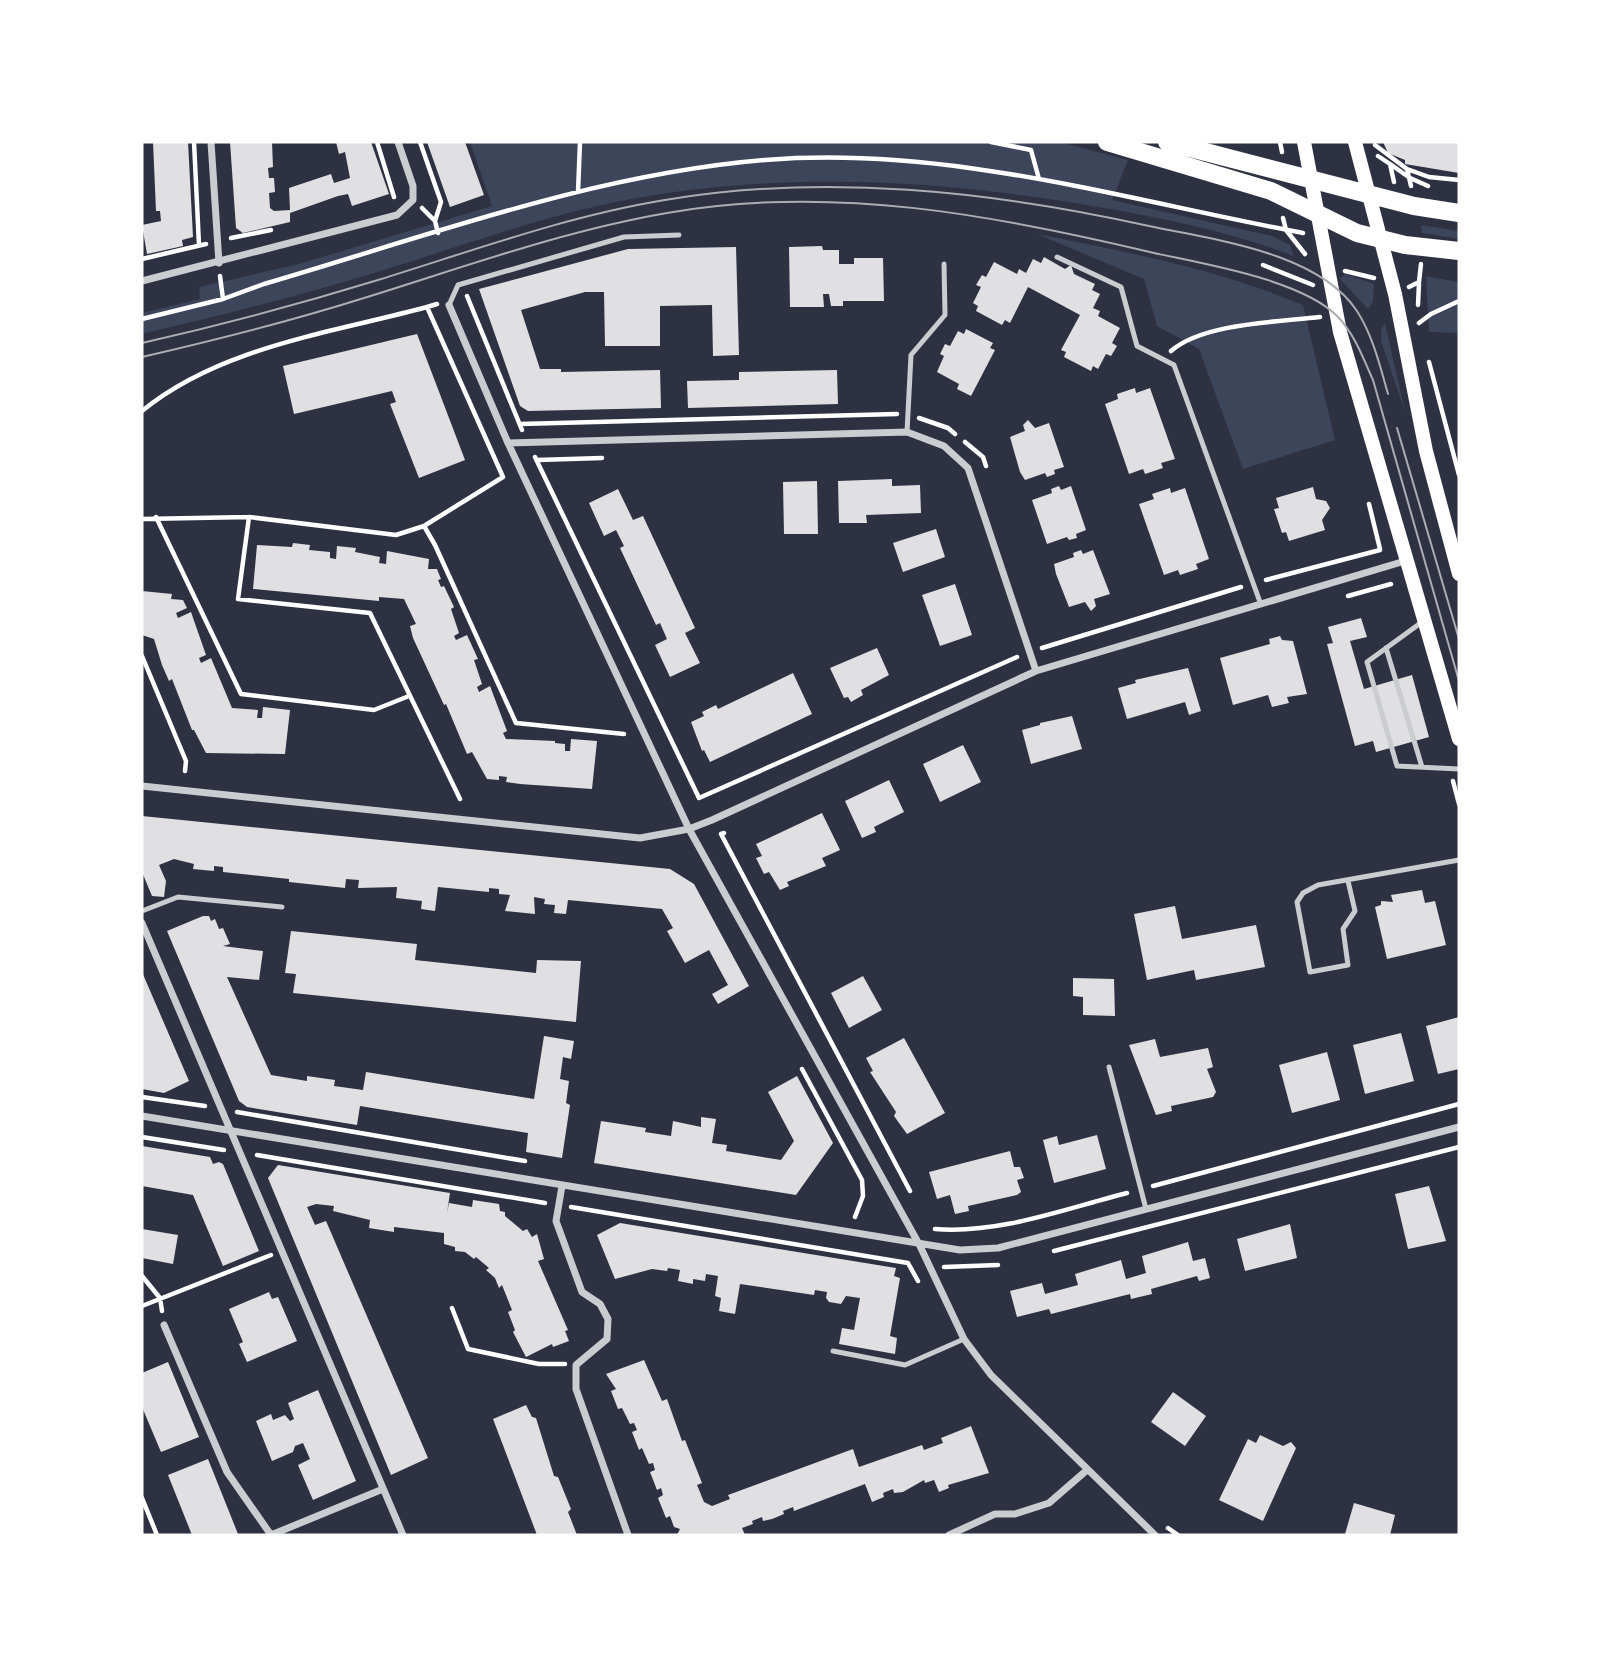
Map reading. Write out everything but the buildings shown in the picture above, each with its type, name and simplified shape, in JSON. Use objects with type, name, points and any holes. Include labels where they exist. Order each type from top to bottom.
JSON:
[{"type":"main road","points":[[1107,142],[1271,191],[1317,216],[1381,240],[1459,251]]},
{"type":"main road","points":[[1167,142],[1414,206],[1459,213]]},
{"type":"main road","points":[[1304,142],[1340,332],[1459,739]]},
{"type":"main road","points":[[1355,142],[1381,240],[1426,451],[1459,574]]},
{"type":"street","points":[[211,142],[219,263]]},
{"type":"street","points":[[142,281],[397,215],[413,200],[413,186],[398,142]]},
{"type":"street","points":[[450,302],[508,443],[690,829],[920,1246],[964,1339],[991,1375],[1156,1535]]},
{"type":"street","points":[[508,443],[907,432],[944,446],[968,468],[1036,671]]},
{"type":"street","points":[[142,786],[640,838],[690,829],[1036,671],[1405,561]]},
{"type":"street","points":[[142,923],[403,1535]]},
{"type":"street","points":[[142,1116],[939,1248],[998,1248],[1459,1127]]},
{"type":"street","points":[[562,1186],[556,1221],[582,1292],[600,1304],[608,1319],[607,1339],[576,1365],[576,1389],[628,1535]]},
{"type":"street","points":[[164,1325],[227,1472],[271,1535],[383,1489]]},
{"type":"street","points":[[949,1535],[995,1514],[1015,1514],[1049,1503],[1087,1470]]},
{"type":"lane","points":[[450,302],[457,285],[624,237],[679,235]]},
{"type":"lane","points":[[1057,257],[1121,287],[1137,346],[1174,365],[1261,602]]},
{"type":"lane","points":[[907,432],[911,355],[945,315],[944,264]]},
{"type":"lane","points":[[1424,620],[1367,662],[1397,766],[1459,769]]},
{"type":"lane","points":[[1386,648],[1422,767]]},
{"type":"lane","points":[[1348,881],[1355,911],[1343,929],[1349,965],[1310,972],[1297,902],[1303,893],[1318,886],[1459,860]]},
{"type":"lane","points":[[142,911],[178,897],[282,907]]},
{"type":"lane","points":[[1109,1067],[1146,1209]]},
{"type":"lane","points":[[833,1351],[905,1365],[964,1339]]},
{"type":"path","points":[[194,142],[199,245]]},
{"type":"path","points":[[377,142],[396,197],[383,201]]},
{"type":"path","points":[[419,142],[441,202],[435,221]]},
{"type":"path","points":[[578,192],[580,142]]},
{"type":"path","points":[[991,142],[1031,150]]},
{"type":"path","points":[[1028,142],[1039,179]]},
{"type":"path","points":[[1371,142],[1386,156]]},
{"type":"path","points":[[1379,142],[1390,164],[1410,178],[1436,188]]},
{"type":"path","points":[[142,319],[223,299],[264,284],[578,192],[662,173],[766,160],[878,160],[1039,179],[1286,230]]},
{"type":"path","points":[[1406,169],[1429,177],[1459,180]]},
{"type":"path","points":[[413,200],[435,221],[439,233]]},
{"type":"path","points":[[142,259],[281,228]]},
{"type":"path","points":[[219,263],[223,299]]},
{"type":"path","points":[[1263,265],[1313,285]]},
{"type":"path","points":[[1419,282],[1419,323],[1422,336]]},
{"type":"path","points":[[142,411],[201,372],[260,351],[450,302],[466,294],[528,443],[699,798]]},
{"type":"path","points":[[1419,323],[1431,314],[1459,301]]},
{"type":"path","points":[[142,519],[249,517],[396,535],[424,526],[503,477],[427,307]]},
{"type":"path","points":[[1183,340],[1249,325],[1321,317]]},
{"type":"path","points":[[1426,349],[1459,475]]},
{"type":"path","points":[[520,424],[908,414],[948,428],[983,457],[987,470]]},
{"type":"path","points":[[537,460],[605,458]]},
{"type":"path","points":[[156,517],[241,694],[374,710],[409,696]]},
{"type":"path","points":[[249,517],[238,599],[370,613],[460,799]]},
{"type":"path","points":[[424,526],[516,723],[624,734]]},
{"type":"path","points":[[1339,598],[1391,584]]},
{"type":"path","points":[[1042,634],[1046,647]]},
{"type":"path","points":[[1009,646],[1014,659]]},
{"type":"path","points":[[142,656],[186,761],[185,771]]},
{"type":"path","points":[[733,828],[720,834],[916,1204]]},
{"type":"path","points":[[798,1061],[862,1180],[863,1196],[856,1217],[850,1254]]},
{"type":"path","points":[[200,1094],[206,1107]]},
{"type":"path","points":[[142,1097],[531,1162]]},
{"type":"path","points":[[953,1279],[929,1228],[962,1231],[993,1228],[1459,1104]]},
{"type":"path","points":[[142,1137],[908,1263],[920,1286]]},
{"type":"path","points":[[842,1215],[869,1219]]},
{"type":"path","points":[[142,1306],[282,1251]]},
{"type":"path","points":[[142,1276],[160,1298],[164,1325]]},
{"type":"path","points":[[452,1308],[468,1349],[538,1364],[576,1365]]},
{"type":"path","points":[[142,1498],[157,1535]]},
{"type":"path","points":[[1165,1526],[1178,1535]]},
{"type":"shaded area","points":[[470,142],[1060,142],[1128,160],[1112,200],[1272,236],[1290,245],[1294,256],[1248,240],[1176,222],[982,190],[860,182],[738,185],[677,192],[583,209],[328,287],[142,334],[142,313],[200,299],[199,287],[299,264],[492,206]]},
{"type":"shaded area","points":[[1421,225],[1459,231],[1459,239],[1422,233]]},
{"type":"shaded area","points":[[1037,234],[1205,271],[1303,305],[1335,440],[1243,469],[1199,349],[1157,326],[1144,279]]},
{"type":"shaded area","points":[[1345,274],[1374,284],[1373,302],[1368,309],[1340,279]]},
{"type":"shaded area","points":[[1426,276],[1459,282],[1459,333],[1429,332]]},
{"type":"shaded area","points":[[1385,323],[1405,412],[1381,341],[1381,330]]},
{"type":"tram line","points":[[142,343],[290,306],[520,235],[628,207],[725,192],[847,187],[969,195],[1029,203],[1233,243],[1291,262],[1340,291],[1357,311],[1372,341],[1388,394]]},
{"type":"tram line","points":[[142,357],[309,315],[590,230],[667,213],[728,205],[790,202],[912,208],[1034,227],[1225,268],[1278,283],[1322,304],[1338,317],[1354,339],[1373,380],[1459,681]]},
{"type":"tram line","points":[[1397,428],[1459,639]]}]
